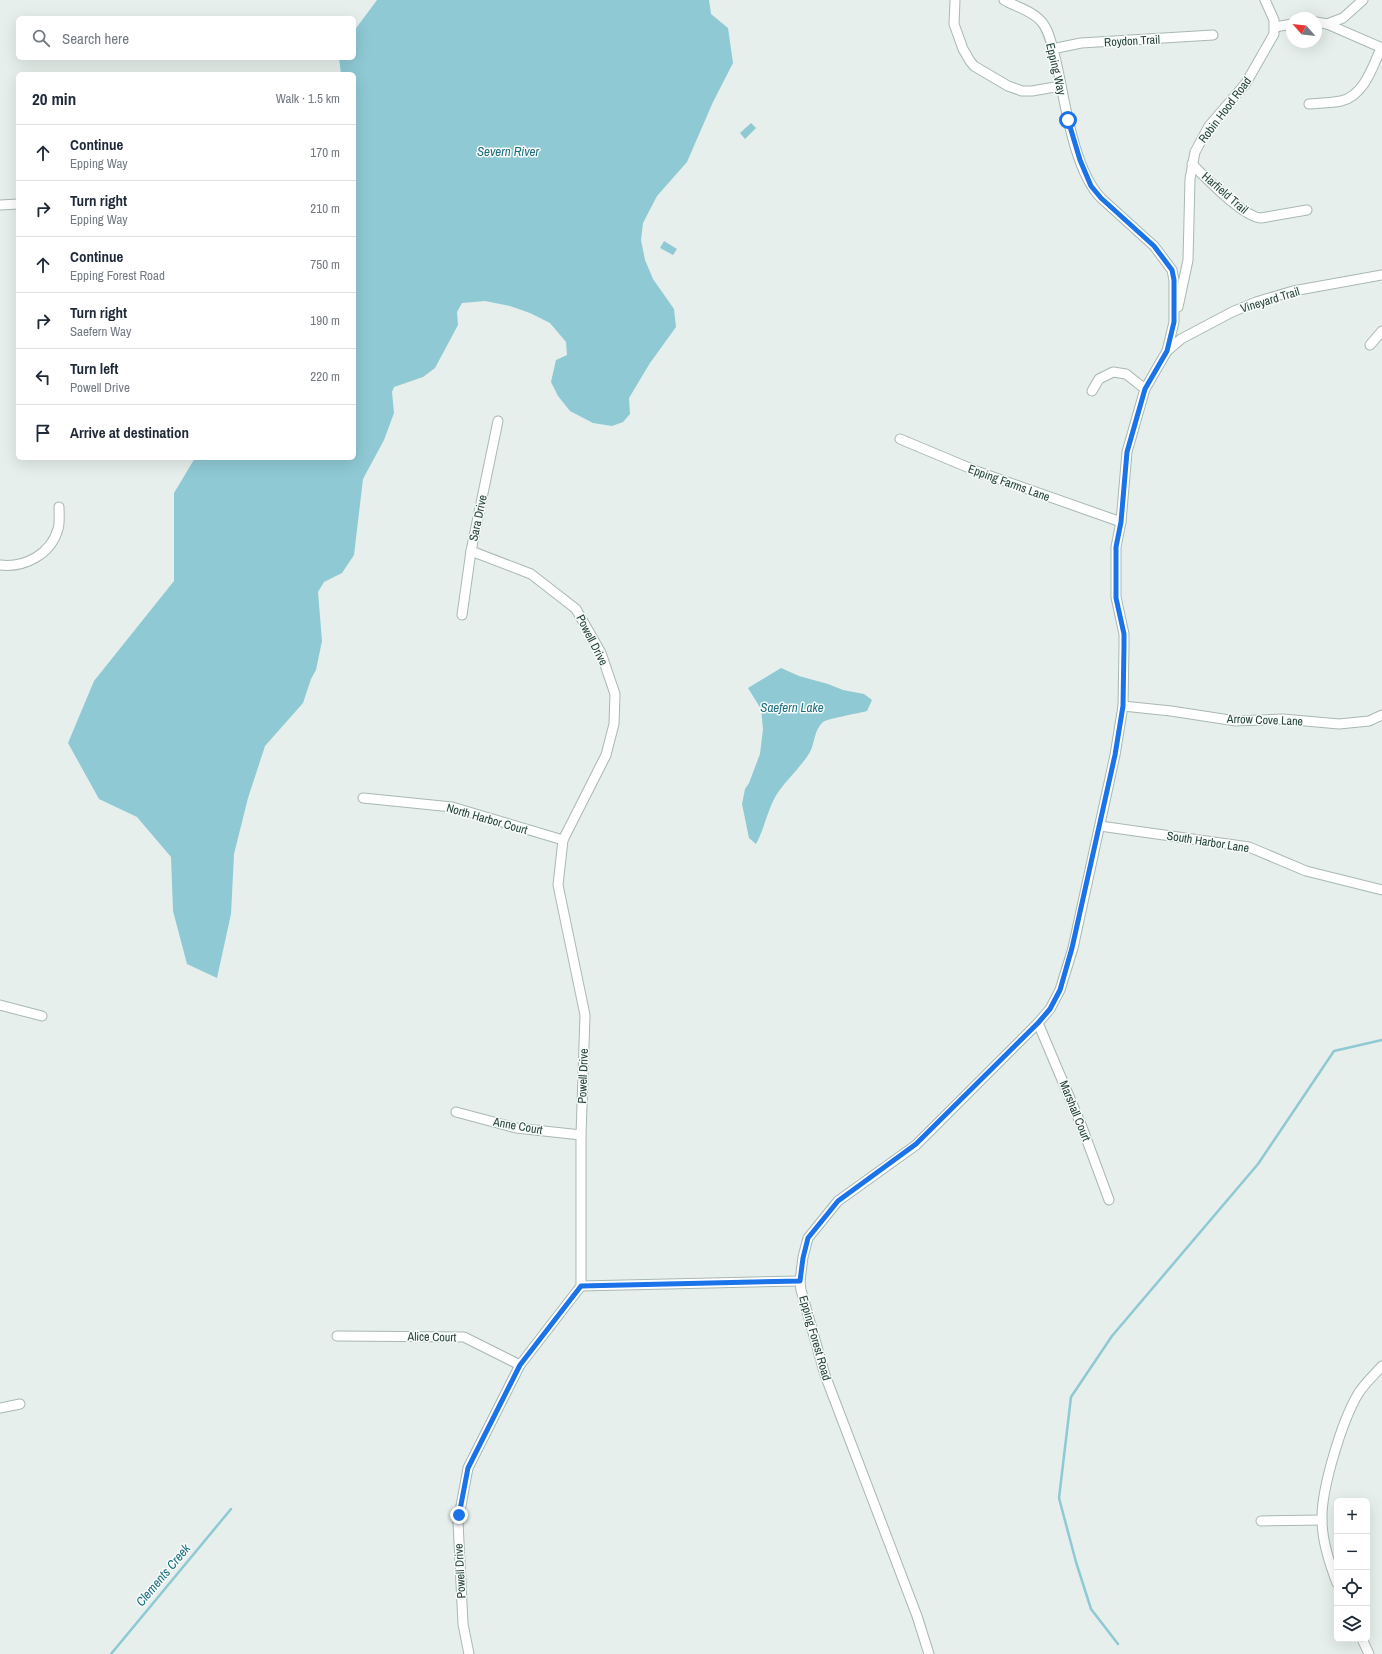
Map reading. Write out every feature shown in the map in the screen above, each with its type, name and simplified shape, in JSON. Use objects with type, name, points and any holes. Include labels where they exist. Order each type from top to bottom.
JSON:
[{"type":"street","points":[[955,0],[954,24],[963,49],[974,66],[1008,86],[1022,91],[1032,91],[1061,86]]},
{"type":"street","name":"Epping Way","points":[[1004,0],[1034,15],[1042,22],[1047,31],[1068,120],[1080,160],[1091,186],[1101,198],[1154,246],[1172,270],[1174,280],[1174,322],[1167,351],[1145,389],[1127,452],[1121,522]]},
{"type":"street","points":[[1265,0],[1275,27],[1286,25]]},
{"type":"street","points":[[1327,24],[1343,18],[1363,0]]},
{"type":"street","points":[[1310,104],[1341,101],[1355,93],[1368,75],[1382,48],[1322,23]]},
{"type":"street","name":"Robin Hood Road","points":[[1174,322],[1188,260],[1189,201],[1192,164],[1199,142],[1251,76],[1274,34],[1275,27]]},
{"type":"street","name":"Roydon Trail","points":[[1052,49],[1082,44],[1213,35]]},
{"type":"street","name":"Harfield Trail","points":[[1192,164],[1237,206],[1255,218],[1307,210]]},
{"type":"street","points":[[0,205],[16,204]]},
{"type":"street","name":"Vineyard Trail","points":[[1167,351],[1181,339],[1232,312],[1256,302],[1293,292],[1382,275]]},
{"type":"street","points":[[1370,345],[1382,331]]},
{"type":"street","points":[[1092,392],[1099,379],[1113,372],[1126,374],[1145,389]]},
{"type":"street","name":"Sara Drive","points":[[462,615],[471,551],[498,421]]},
{"type":"street","name":"Epping Farms Lane","points":[[900,439],[979,472],[1121,522]]},
{"type":"street","points":[[0,565],[17,565],[28,562],[48,549],[59,527],[59,507]]},
{"type":"street","name":"Epping Forest Road","points":[[929,1654],[917,1616],[825,1375],[801,1290],[800,1281],[803,1258],[808,1238],[838,1201],[916,1144],[1038,1023],[1050,1009],[1060,990],[1072,948],[1100,826],[1115,755],[1123,706],[1124,634],[1116,598],[1116,547],[1121,522]]},
{"type":"street","name":"Powell Drive","points":[[469,1654],[463,1624],[458,1522],[468,1468],[520,1365],[581,1286],[581,1135],[585,1015],[558,885],[563,840],[606,755],[614,724],[615,694],[601,653],[576,609],[531,574],[471,551]]},
{"type":"street","name":"Arrow Cove Lane","points":[[1123,706],[1171,711],[1236,721],[1283,719],[1339,724],[1369,721],[1382,715]]},
{"type":"street","name":"North Harbor Court","points":[[363,798],[452,807],[563,840]]},
{"type":"street","name":"South Harbor Lane","points":[[1100,826],[1249,847],[1306,871],[1382,890]]},
{"type":"street","points":[[0,1005],[42,1016]]},
{"type":"street","name":"Marshall Court","points":[[1038,1023],[1082,1127],[1109,1200]]},
{"type":"street","name":"Anne Court","points":[[456,1112],[516,1128],[581,1135]]},
{"type":"street","points":[[581,1286],[800,1281]]},
{"type":"street","name":"Alice Court","points":[[337,1336],[464,1337],[520,1365]]},
{"type":"street","points":[[1334,1573],[1328,1552],[1322,1520],[1326,1488],[1339,1438],[1358,1393],[1382,1366]]},
{"type":"street","points":[[0,1408],[20,1404]]},
{"type":"street","points":[[1261,1521],[1322,1520]]},
{"type":"street","points":[[1363,1642],[1368,1654]]},
{"type":"water","name":"Severn River","points":[[377,0],[709,0],[711,14],[728,28],[733,63],[713,102],[687,162],[657,196],[643,223],[641,240],[645,260],[653,279],[674,309],[676,327],[650,363],[629,398],[630,414],[623,422],[612,426],[593,423],[570,411],[558,396],[551,382],[556,360],[567,355],[566,342],[550,323],[530,313],[510,306],[485,301],[462,303],[457,312],[458,325],[435,368],[423,377],[394,387],[392,392],[394,413],[384,440],[363,479],[354,555],[342,573],[324,582],[318,592],[322,641],[316,670],[311,679],[303,703],[265,746],[248,798],[234,854],[231,914],[217,978],[187,964],[173,911],[171,857],[137,817],[99,799],[68,743],[94,681],[174,581],[174,493],[194,460],[356,460],[356,72],[341,72],[339,60],[356,60],[356,28]]},
{"type":"water","points":[[751,123],[756,128],[745,139],[740,133]]},
{"type":"water","points":[[664,241],[677,249],[673,255],[660,248]]},
{"type":"water","name":"Saefern Lake","points":[[781,668],[799,676],[843,690],[864,694],[872,700],[867,711],[830,719],[820,725],[816,732],[810,752],[803,763],[775,797],[756,844],[749,838],[742,804],[745,789],[749,783],[760,754],[763,729],[761,709],[748,688]]},
{"type":"waterway","points":[[1118,1644],[1091,1609],[1076,1562],[1059,1498],[1071,1397],[1112,1336],[1258,1164],[1334,1051],[1382,1040]]},
{"type":"waterway","name":"Clements Creek","points":[[111,1654],[231,1509]]},
{"type":"route","points":[[459,1515],[468,1468],[520,1365],[581,1286],[800,1281],[803,1258],[808,1238],[838,1201],[916,1144],[1038,1023],[1050,1009],[1060,990],[1072,948],[1100,826],[1115,755],[1123,706],[1124,634],[1116,598],[1116,547],[1121,522],[1127,452],[1145,389],[1167,351],[1174,322],[1174,276],[1172,270],[1154,246],[1095,192],[1088,180],[1080,160],[1068,120]]}]
